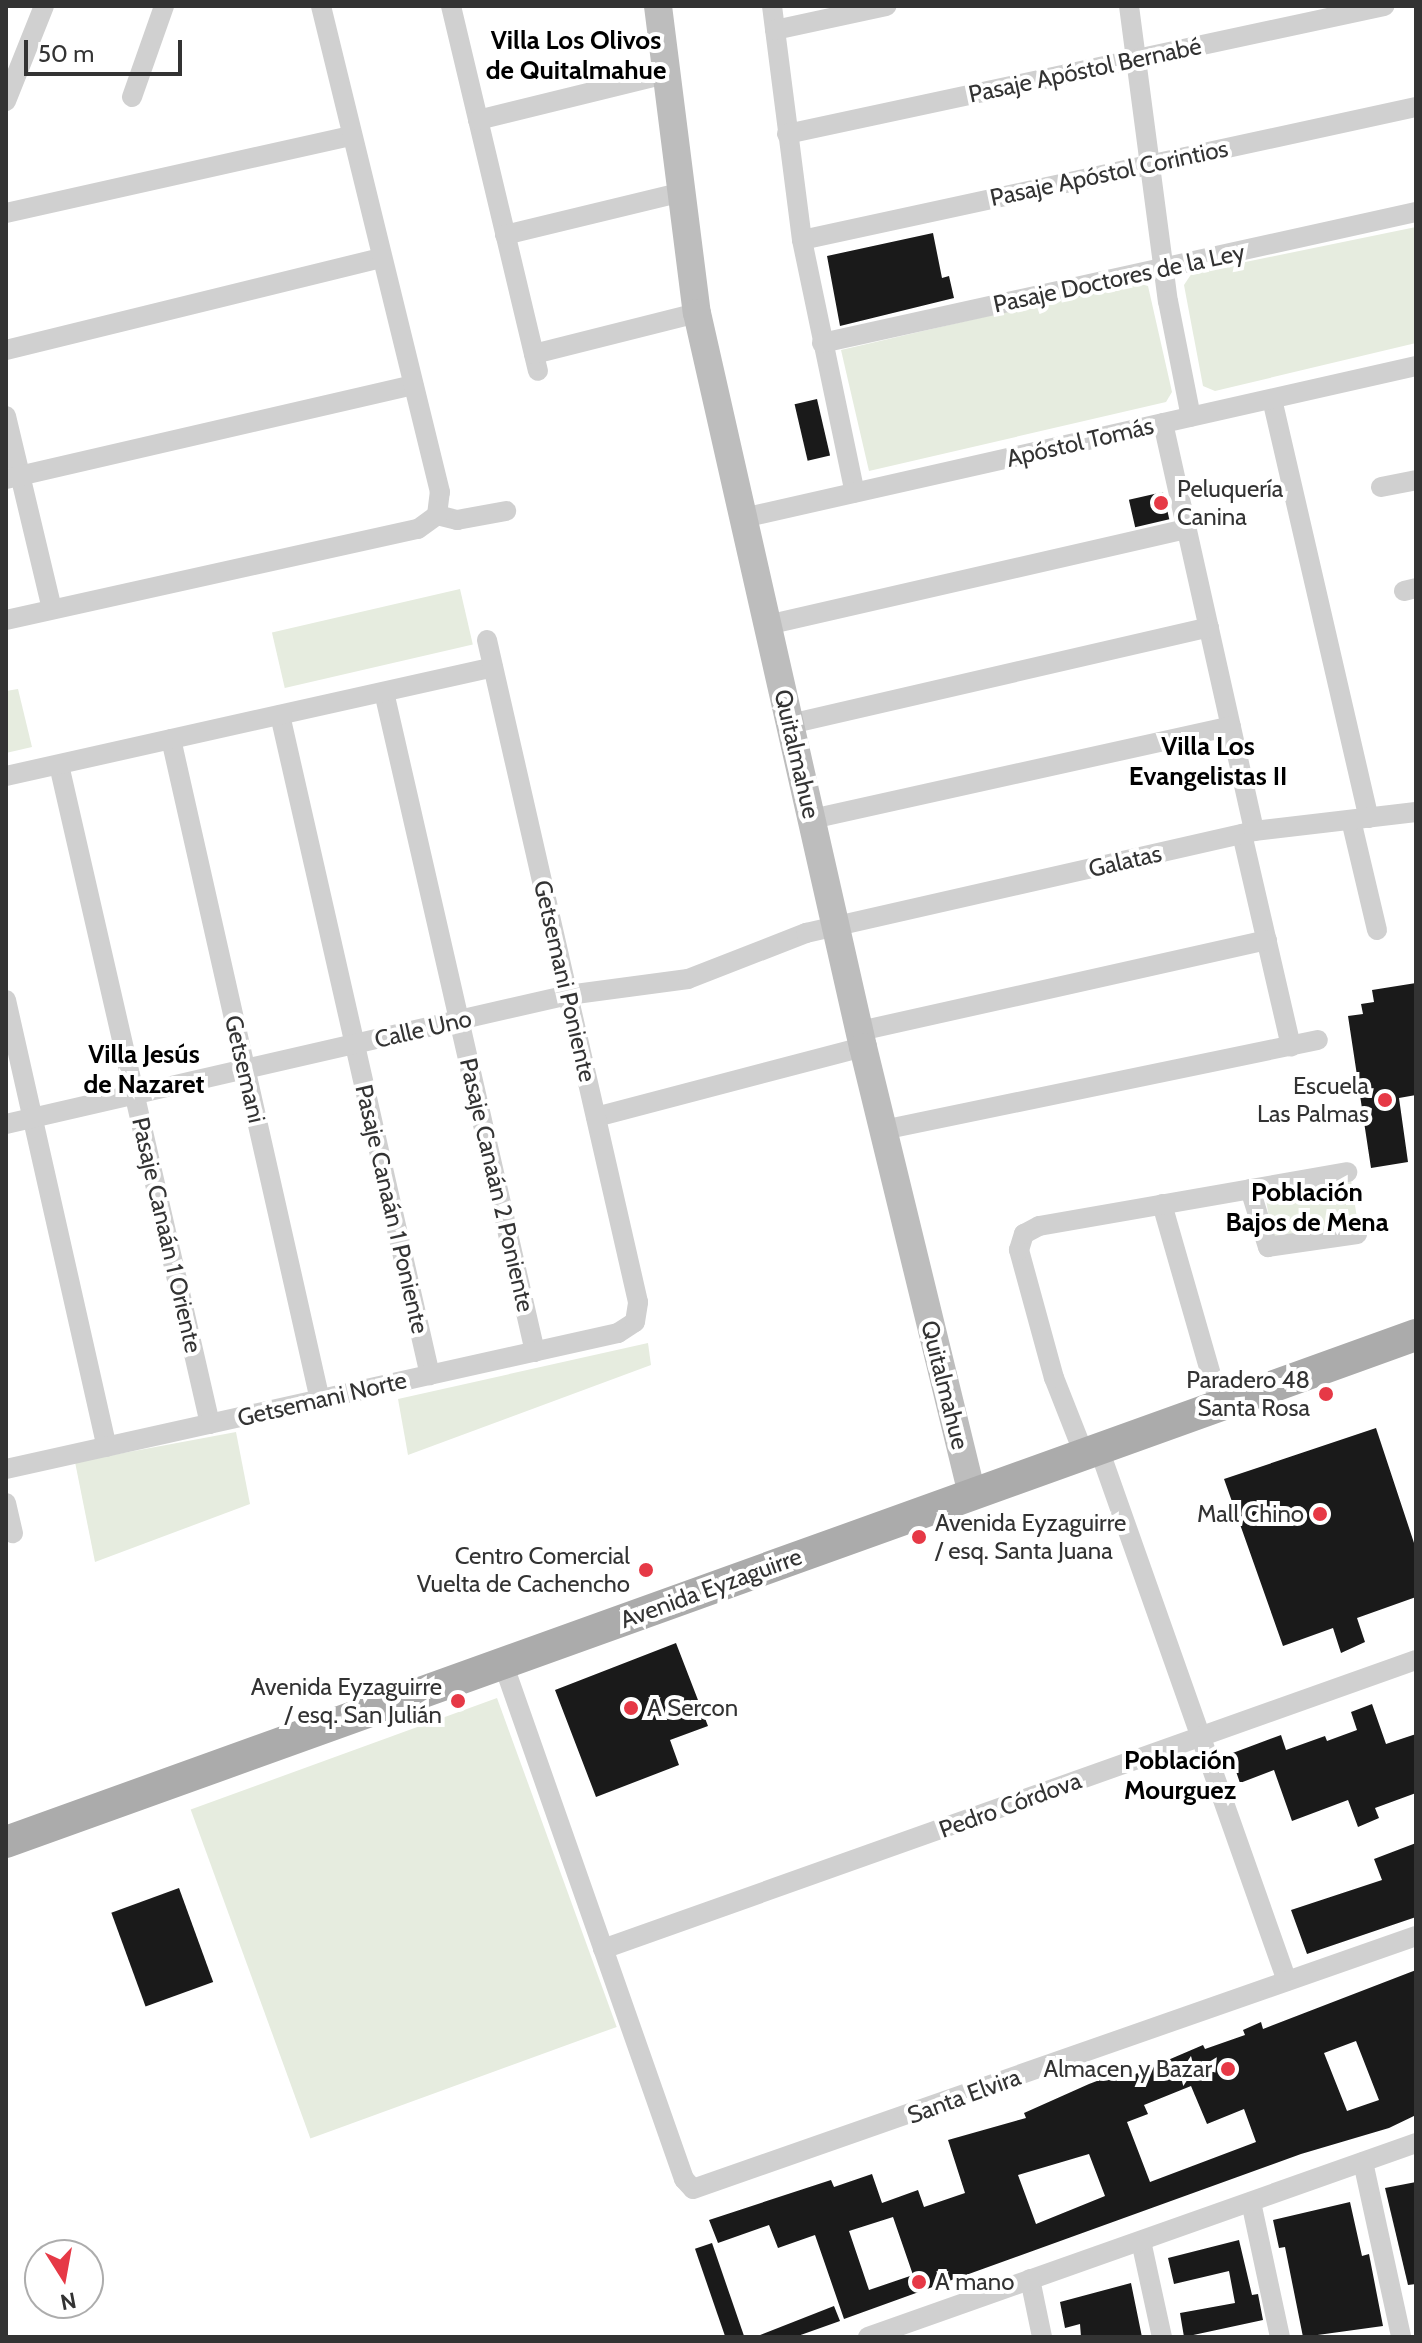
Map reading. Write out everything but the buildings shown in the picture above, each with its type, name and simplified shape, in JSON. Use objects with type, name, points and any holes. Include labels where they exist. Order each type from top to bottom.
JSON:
[{"type":"main road","name":"Avenida Eyzaguirre","points":[[6,1842],[1416,1335]]},
{"type":"street","points":[[6,101],[44,6]]},
{"type":"street","points":[[132,97],[164,6]]},
{"type":"street","points":[[6,620],[418,529],[437,515],[440,492],[350,136],[321,6]]},
{"type":"street","points":[[451,6],[536,363],[697,313]]},
{"type":"street","name":"Quitalmahue","points":[[658,6],[678,193],[697,313],[883,1130],[972,1495]]},
{"type":"street","points":[[772,6],[802,240],[855,493]]},
{"type":"street","points":[[775,30],[886,6]]},
{"type":"street","points":[[1129,6],[1163,268],[1191,417]]},
{"type":"street","name":"Pasaje Apóstol Bernabé","points":[[787,134],[1384,6]]},
{"type":"street","points":[[478,120],[665,74]]},
{"type":"street","name":"Pasaje Apóstol Corintios","points":[[802,240],[1416,107]]},
{"type":"street","points":[[6,213],[350,136]]},
{"type":"street","points":[[505,235],[678,193]]},
{"type":"street","name":"Pasaje Doctores de la Ley","points":[[822,343],[1416,212]]},
{"type":"street","points":[[6,350],[381,258]]},
{"type":"street","name":"Apóstol Tomás","points":[[743,518],[1416,366]]},
{"type":"street","points":[[13,477],[413,385]]},
{"type":"street","points":[[1272,399],[1360,819],[1377,930]]},
{"type":"street","points":[[6,416],[13,477],[52,609]]},
{"type":"street","points":[[1163,423],[1231,726],[1267,940],[1291,1046]]},
{"type":"street","points":[[1381,487],[1416,480]]},
{"type":"street","points":[[437,515],[457,520],[506,511]]},
{"type":"street","points":[[767,625],[1187,529]]},
{"type":"street","points":[[790,724],[1209,627]]},
{"type":"street","name":"Getsemani Poniente","points":[[487,640],[638,1302],[635,1322]]},
{"type":"street","points":[[6,776],[493,667]]},
{"type":"street","name":"Pasaje Canaán 2 Poniente","points":[[384,692],[535,1352]]},
{"type":"street","name":"Pasaje Canaán 1 Poniente","points":[[280,715],[430,1375]]},
{"type":"street","points":[[812,819],[1231,726]]},
{"type":"street","name":"Getsemani","points":[[171,739],[320,1400]]},
{"type":"street","name":"Pasaje Canaán 1 Oriente","points":[[59,765],[210,1424]]},
{"type":"street","name":"Galatas","points":[[836,926],[1248,833],[1416,812]]},
{"type":"street","name":"Calle Uno","points":[[6,1124],[568,995],[688,979],[797,935],[836,926]]},
{"type":"street","points":[[596,1117],[862,1039],[1267,940]]},
{"type":"street","points":[[6,1000],[107,1447]]},
{"type":"street","points":[[883,1130],[1318,1040]]},
{"type":"street","points":[[1287,1981],[1092,1452],[1054,1378],[1019,1250],[1024,1234],[1039,1226],[1347,1172]]},
{"type":"street","points":[[1250,1189],[1268,1247],[1357,1234]]},
{"type":"street","points":[[1162,1204],[1220,1406]]},
{"type":"street","name":"Getsemani Norte","points":[[6,1469],[618,1333],[635,1322]]},
{"type":"street","points":[[6,1503],[13,1533]]},
{"type":"street","name":"Pedro Córdova","points":[[603,1949],[1416,1660]]},
{"type":"street","points":[[503,1663],[603,1949]]},
{"type":"street","name":"Santa Elvira","points":[[603,1949],[684,2179],[693,2189],[1416,1936]]},
{"type":"street","points":[[868,2337],[915,2329],[1030,2279],[1416,2143]]},
{"type":"street","points":[[1363,2162],[1401,2337]]},
{"type":"street","points":[[1251,2202],[1280,2337]]},
{"type":"street","points":[[1141,2241],[1162,2337]]},
{"type":"street","points":[[1030,2279],[1042,2337]]},
{"type":"shaded area","points":[[1416,227],[1416,343],[1215,391],[1203,386],[1184,285],[1192,273]]},
{"type":"shaded area","points":[[1134,282],[1148,286],[1172,392],[1166,402],[869,471],[841,350]]},
{"type":"shaded area","points":[[460,589],[473,645],[285,688],[272,632]]},
{"type":"shaded area","points":[[18,689],[32,747],[6,753],[6,691]]},
{"type":"shaded area","points":[[1351,1180],[1358,1223],[1272,1237],[1265,1194]]},
{"type":"shaded area","points":[[648,1343],[651,1365],[408,1455],[398,1399]]},
{"type":"shaded area","points":[[236,1432],[250,1504],[95,1562],[75,1462]]},
{"type":"shaded area","points":[[497,1698],[617,2027],[310,2138],[191,1809]]},
{"type":"place","name":"Peluquería Canina","points":[[1161,503]]},
{"type":"place","name":"Escuela Las Palmas","points":[[1385,1100]]},
{"type":"place","name":"Paradero 48 Santa Rosa","points":[[1326,1394]]},
{"type":"place","name":"Mall Chino","points":[[1320,1514]]},
{"type":"place","name":"Avenida Eyzaguirre / esq. Santa Juana","points":[[919,1537]]},
{"type":"place","name":"Centro Comercial Vuelta de Cachencho","points":[[646,1570]]},
{"type":"place","name":"Avenida Eyzaguirre / esq. San Julián","points":[[458,1701]]},
{"type":"place","name":"A Sercon","points":[[631,1708]]},
{"type":"place","name":"Almacen y Bazar","points":[[1228,2069]]},
{"type":"place","name":"A mano","points":[[919,2282]]},
{"type":"district","name":"Villa Los Olivos de Quitalmahue","points":[[576,56]]},
{"type":"district","name":"Villa Los Evangelistas II","points":[[1208,762]]},
{"type":"district","name":"Villa Jesús de Nazaret","points":[[144,1070]]},
{"type":"district","name":"Población Bajos de Mena","points":[[1307,1208]]},
{"type":"district","name":"Población Mourguez","points":[[1180,1776]]}]
